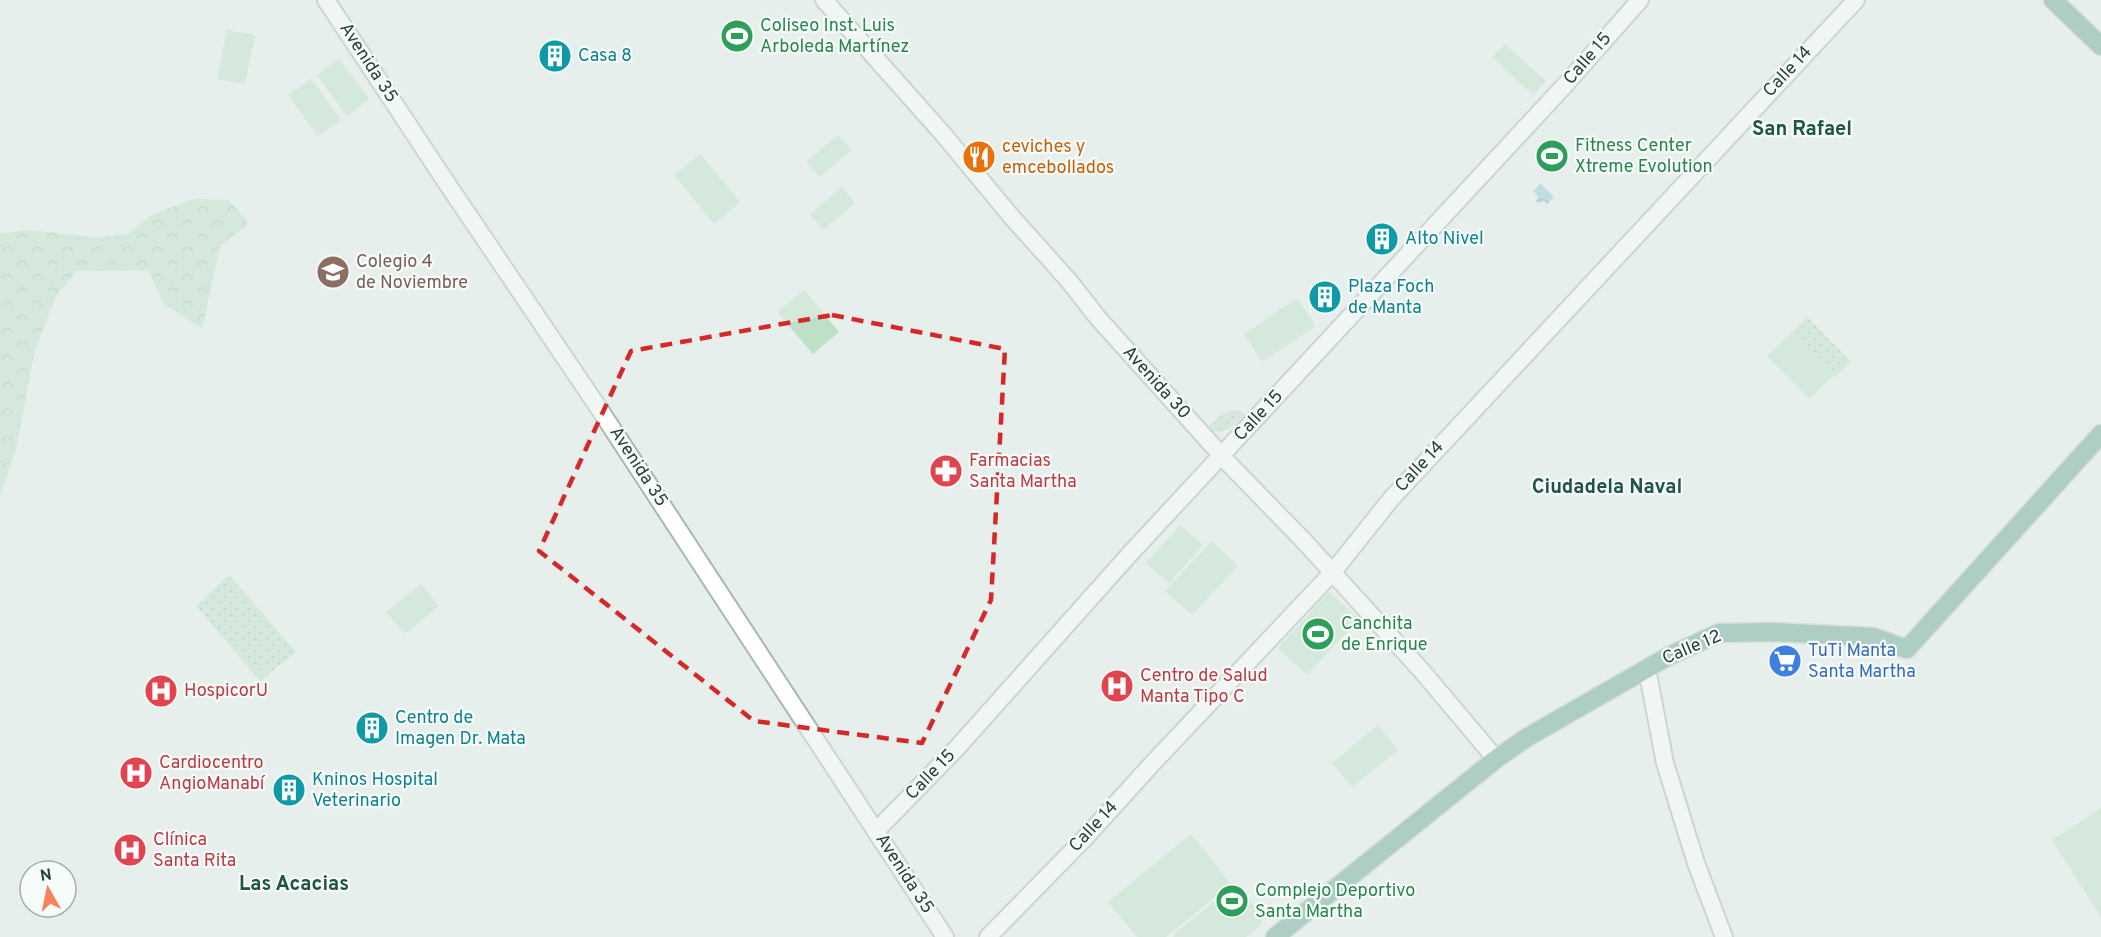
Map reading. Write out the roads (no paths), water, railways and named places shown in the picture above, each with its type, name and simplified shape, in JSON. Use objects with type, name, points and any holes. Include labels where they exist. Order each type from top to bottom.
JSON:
[{"type":"main road","points":[[2053,0],[2101,46]]},
{"type":"main road","name":"Calle 12","points":[[1275,937],[1496,759],[1526,738],[1669,656],[1719,633],[1774,632],[1873,637],[1907,649],[2101,434]]},
{"type":"street","name":"Avenida 35","points":[[326,0],[450,189],[598,407],[945,937]]},
{"type":"street","name":"Avenida 30","points":[[824,0],[1069,281],[1098,318],[1222,456],[1421,670],[1496,759]]},
{"type":"street","name":"Calle 15","points":[[876,831],[957,749],[1128,556],[1565,85],[1640,0]]},
{"type":"street","name":"Calle 14","points":[[988,937],[1085,838],[1332,573],[1391,499],[1856,0]]},
{"type":"street","points":[[1647,669],[1665,763],[1696,863],[1724,937]]},
{"type":"water","points":[[1541,184],[1554,197],[1547,204],[1544,201],[1538,203],[1536,201],[1538,196],[1533,191]]},
{"type":"place","name":"Coliseo Inst. Luis Arboleda Martínez","points":[[737,36]]},
{"type":"place","name":"Casa 8","points":[[555,56]]},
{"type":"place","name":"Fitness Center Xtreme Evolution","points":[[1552,156]]},
{"type":"place","name":"ceviches y emcebollados","points":[[979,157]]},
{"type":"place","name":"Alto Nivel","points":[[1382,239]]},
{"type":"place","name":"Colegio 4 de Noviembre","points":[[333,272]]},
{"type":"place","name":"Plaza Foch de Manta","points":[[1325,297]]},
{"type":"place","name":"Farmacias Santa Martha","points":[[946,471]]},
{"type":"place","name":"Canchita de Enrique","points":[[1318,634]]},
{"type":"place","name":"TuTi Manta Santa Martha","points":[[1785,661]]},
{"type":"place","name":"Centro de Salud Manta Tipo C","points":[[1117,686]]},
{"type":"place","name":"HospicorU","points":[[161,691]]},
{"type":"place","name":"Centro de Imagen Dr. Mata","points":[[372,728]]},
{"type":"place","name":"Cardiocentro AngioManabí","points":[[136,773]]},
{"type":"place","name":"Kninos Hospital Veterinario","points":[[289,790]]},
{"type":"place","name":"Clínica Santa Rita","points":[[130,850]]},
{"type":"place","name":"Complejo Deportivo Santa Martha","points":[[1232,901]]},
{"type":"district","name":"San Rafael","points":[[1802,130]]},
{"type":"district","name":"Ciudadela Naval","points":[[1607,488]]},
{"type":"district","name":"Las Acacias","points":[[294,885]]}]
